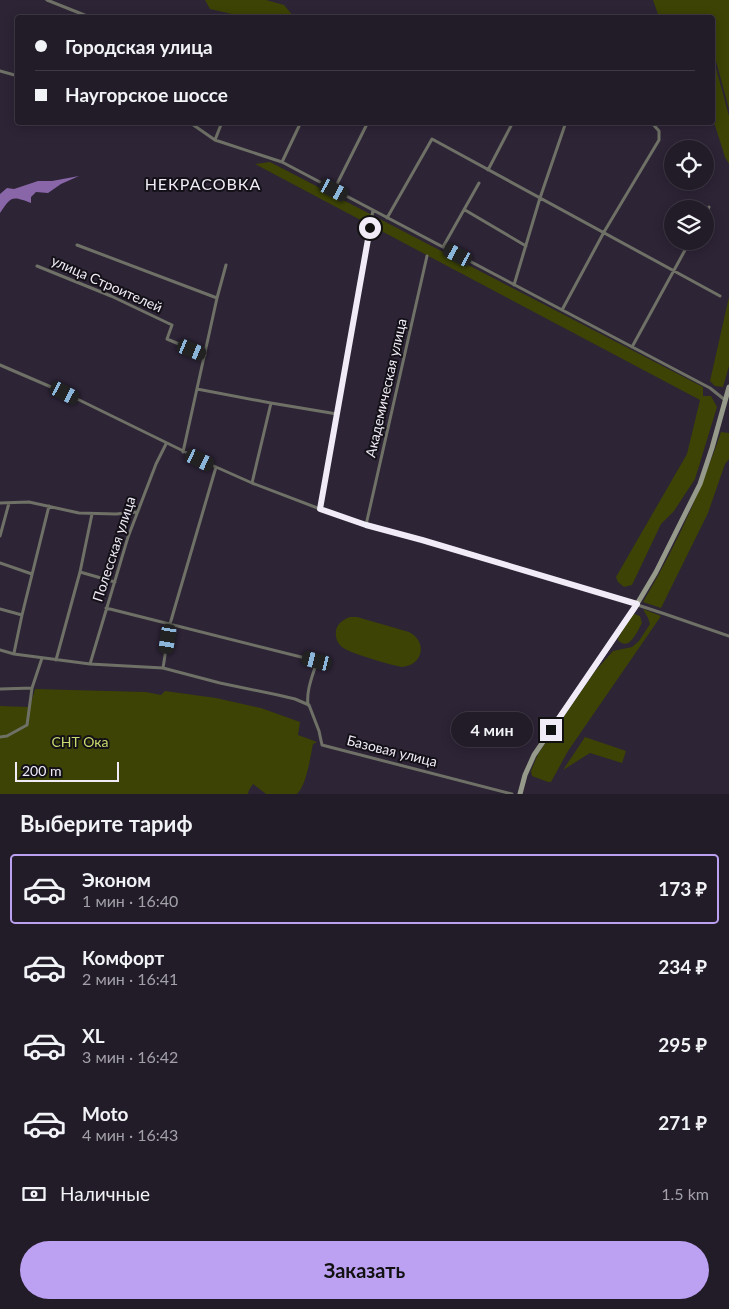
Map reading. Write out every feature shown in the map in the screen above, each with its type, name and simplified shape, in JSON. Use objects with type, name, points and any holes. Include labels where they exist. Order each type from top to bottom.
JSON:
[{"type":"main road","points":[[520,794],[529,766],[540,746],[637,604],[656,572],[687,511],[706,468],[729,387]]},
{"type":"street","points":[[47,0],[84,15]]},
{"type":"street","points":[[0,71],[15,75]]},
{"type":"street","points":[[193,125],[215,140],[282,162],[710,388],[726,400]]},
{"type":"street","points":[[215,140],[221,125]]},
{"type":"street","points":[[282,162],[300,125]]},
{"type":"street","points":[[334,190],[366,125]]},
{"type":"street","points":[[488,170],[511,125]]},
{"type":"street","points":[[514,285],[540,198],[565,125]]},
{"type":"street","points":[[562,310],[604,232],[659,140],[658,131],[653,125]]},
{"type":"street","points":[[387,218],[432,139],[720,296]]},
{"type":"street","points":[[443,247],[479,183]]},
{"type":"street","points":[[320,509],[373,210]]},
{"type":"street","points":[[464,210],[526,246]]},
{"type":"street","points":[[77,245],[217,298]]},
{"type":"street","points":[[632,347],[685,250]]},
{"type":"street","name":"Академическая улица","points":[[366,525],[427,256]]},
{"type":"street","points":[[183,452],[226,265]]},
{"type":"street","name":"улица Строителей","points":[[38,266],[112,296],[172,325],[167,339],[205,355]]},
{"type":"street","points":[[1,367],[65,393],[166,444],[252,484],[366,525],[637,604],[729,636]]},
{"type":"street","points":[[198,390],[337,414]]},
{"type":"street","points":[[252,484],[271,403]]},
{"type":"street","name":"Полесская улица","points":[[90,664],[128,537],[156,464],[166,444]]},
{"type":"street","points":[[163,668],[170,624],[216,467]]},
{"type":"street","points":[[0,503],[29,502],[92,514],[137,512]]},
{"type":"street","points":[[0,536],[9,503]]},
{"type":"street","points":[[14,654],[49,506]]},
{"type":"street","points":[[56,660],[80,572],[92,514]]},
{"type":"street","points":[[0,563],[32,574]]},
{"type":"street","points":[[80,572],[115,582]]},
{"type":"street","points":[[106,608],[317,661],[308,690],[307,698],[309,705]]},
{"type":"street","points":[[0,609],[22,615]]},
{"type":"street","points":[[0,650],[14,654],[90,664],[163,668],[295,699],[309,705]]},
{"type":"street","points":[[0,737],[7,736],[27,726],[32,688],[42,658]]},
{"type":"street","points":[[0,689],[32,688]]},
{"type":"street","name":"Базовая улица","points":[[309,705],[319,730],[322,745],[512,794]]},
{"type":"green space","points":[[205,0],[266,0],[284,5],[292,15],[236,15],[210,9]]},
{"type":"green space","points":[[653,0],[729,0],[729,109],[715,57],[715,15],[658,15]]},
{"type":"green space","points":[[715,64],[729,116],[729,164],[715,125]]},
{"type":"green space","points":[[270,162],[703,387],[703,396],[711,396],[717,407],[695,479],[674,511],[661,524],[632,585],[624,587],[618,582],[616,577],[687,454],[700,400],[255,164]]},
{"type":"green space","points":[[729,297],[729,366],[723,387],[715,386],[710,381]]},
{"type":"green space","points":[[721,432],[729,433],[729,459],[725,464],[708,513],[661,608],[643,602],[666,561],[686,519],[705,476]]},
{"type":"green space","points":[[643,609],[661,616],[568,751],[551,782],[532,776],[531,771],[538,754],[596,670],[613,651],[632,647],[639,641],[650,624]]},
{"type":"green space","points":[[634,614],[640,616],[642,623],[629,642],[626,644],[622,643],[618,638]]},
{"type":"green space","points":[[350,617],[357,617],[409,632],[419,641],[421,647],[418,658],[415,662],[402,667],[346,650],[338,642],[336,630],[338,625]]},
{"type":"green space","name":"СНТ Ока","points":[[35,689],[146,692],[161,695],[165,691],[216,698],[261,708],[300,722],[298,735],[317,742],[313,744],[306,777],[297,794],[266,794],[253,784],[248,794],[0,794],[0,706],[30,707]]},
{"type":"green space","points":[[585,737],[626,751],[622,763],[590,753],[563,770]]},
{"type":"shaded area","points":[[79,176],[61,184],[48,193],[36,192],[31,197],[31,203],[15,198],[12,199],[0,213],[0,194],[7,188],[14,189],[38,181],[52,181]]},
{"type":"district","name":"НЕКРАСОВКА","points":[[203,184]]},
{"type":"route","points":[[370,228],[320,509],[366,525],[637,604],[551,730]]}]
